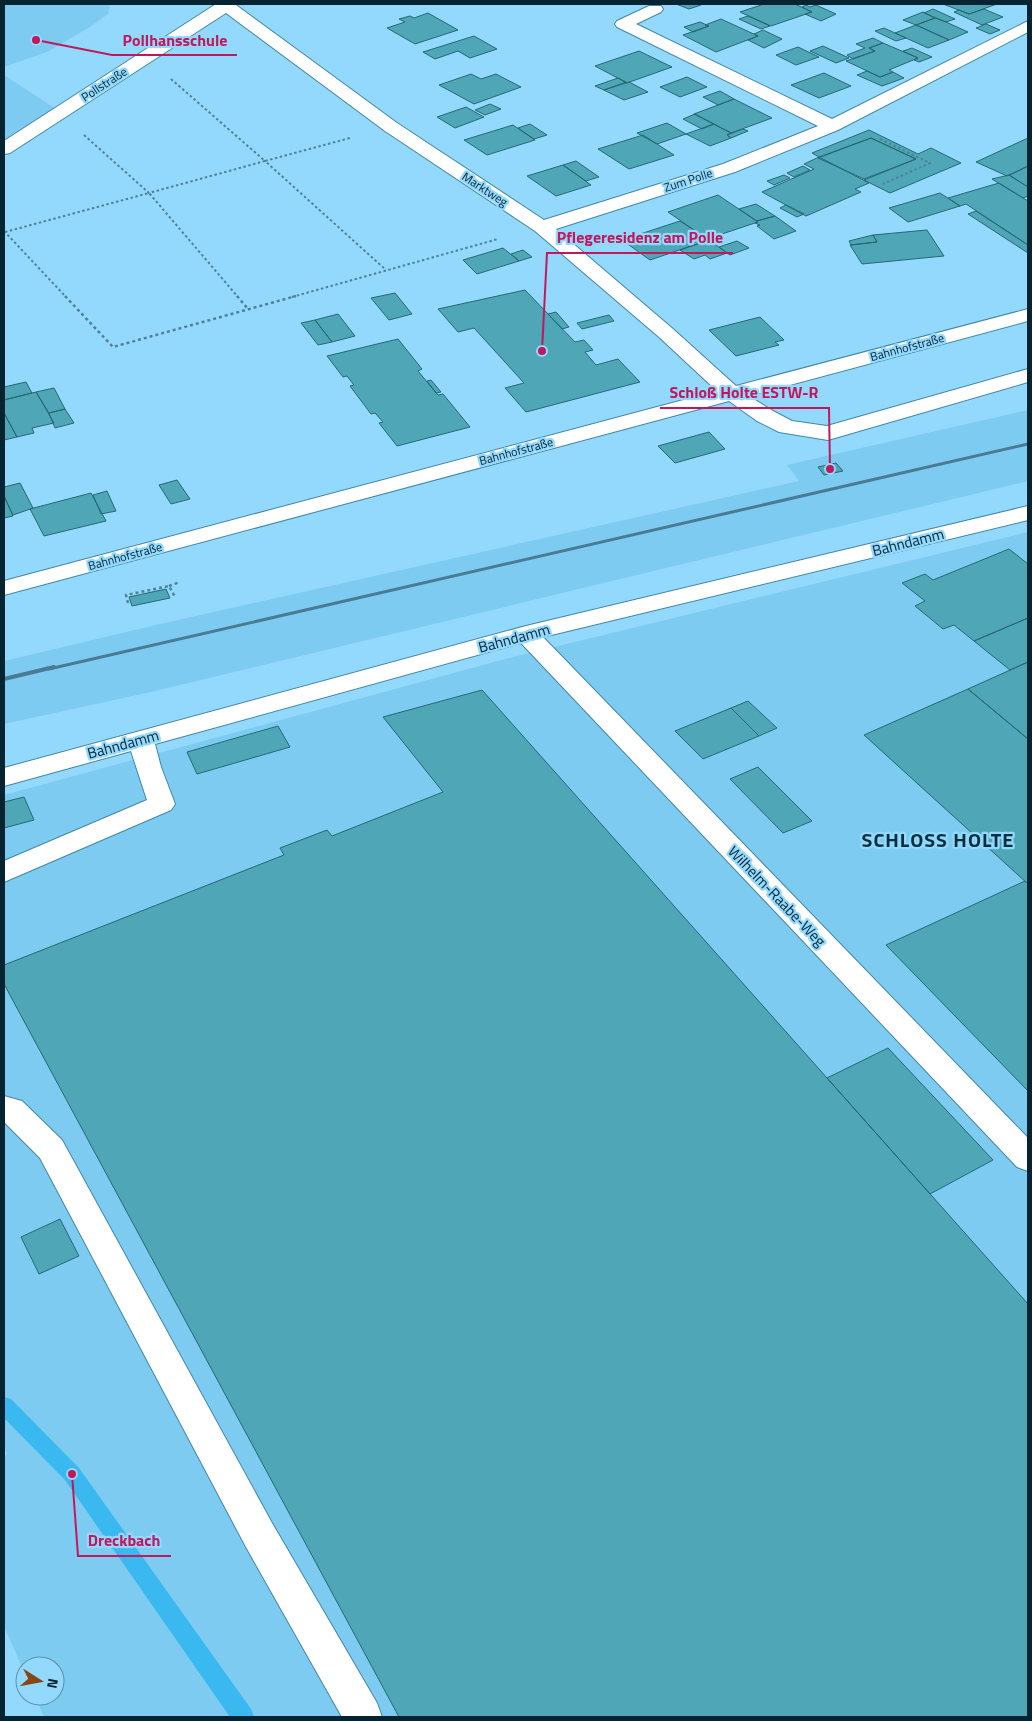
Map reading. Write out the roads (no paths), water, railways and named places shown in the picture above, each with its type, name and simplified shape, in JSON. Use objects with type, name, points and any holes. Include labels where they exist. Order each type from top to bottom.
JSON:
[{"type":"street","name":"Pollstraße","points":[[4,149],[226,4]]},
{"type":"street","name":"Marktweg","points":[[226,4],[390,127],[542,227],[666,333],[731,393],[765,416],[786,427],[828,433],[1028,375]]},
{"type":"street","points":[[655,9],[623,24],[838,124]]},
{"type":"street","name":"Zum Polle","points":[[542,227],[729,168],[838,124],[1028,26]]},
{"type":"street","name":"Bahnhofstraße","points":[[4,588],[1028,315]]},
{"type":"street","name":"Bahndamm","points":[[4,777],[526,634],[1028,513]]},
{"type":"street","name":"Wilhelm-Raabe-Weg","points":[[526,634],[1028,1158]]},
{"type":"street","points":[[4,872],[162,804],[148,767],[141,740]]},
{"type":"street","points":[[4,1108],[11,1110],[51,1149],[259,1535],[363,1717]]},
{"type":"waterway","points":[[4,1405],[72,1474],[243,1717]]},
{"type":"railway","points":[[49,669],[1028,444]]},
{"type":"railway","points":[[4,679],[54,667]]},
{"type":"place","name":"Pollhansschule","points":[[36,40]]},
{"type":"place","name":"Pflegeresidenz am Polle","points":[[542,351]]},
{"type":"place","name":"Schloß Holte ESTW-R","points":[[830,469]]},
{"type":"place","name":"Dreckbach","points":[[72,1474]]},
{"type":"district","name":"SCHLOSS HOLTE","points":[[938,839]]}]
